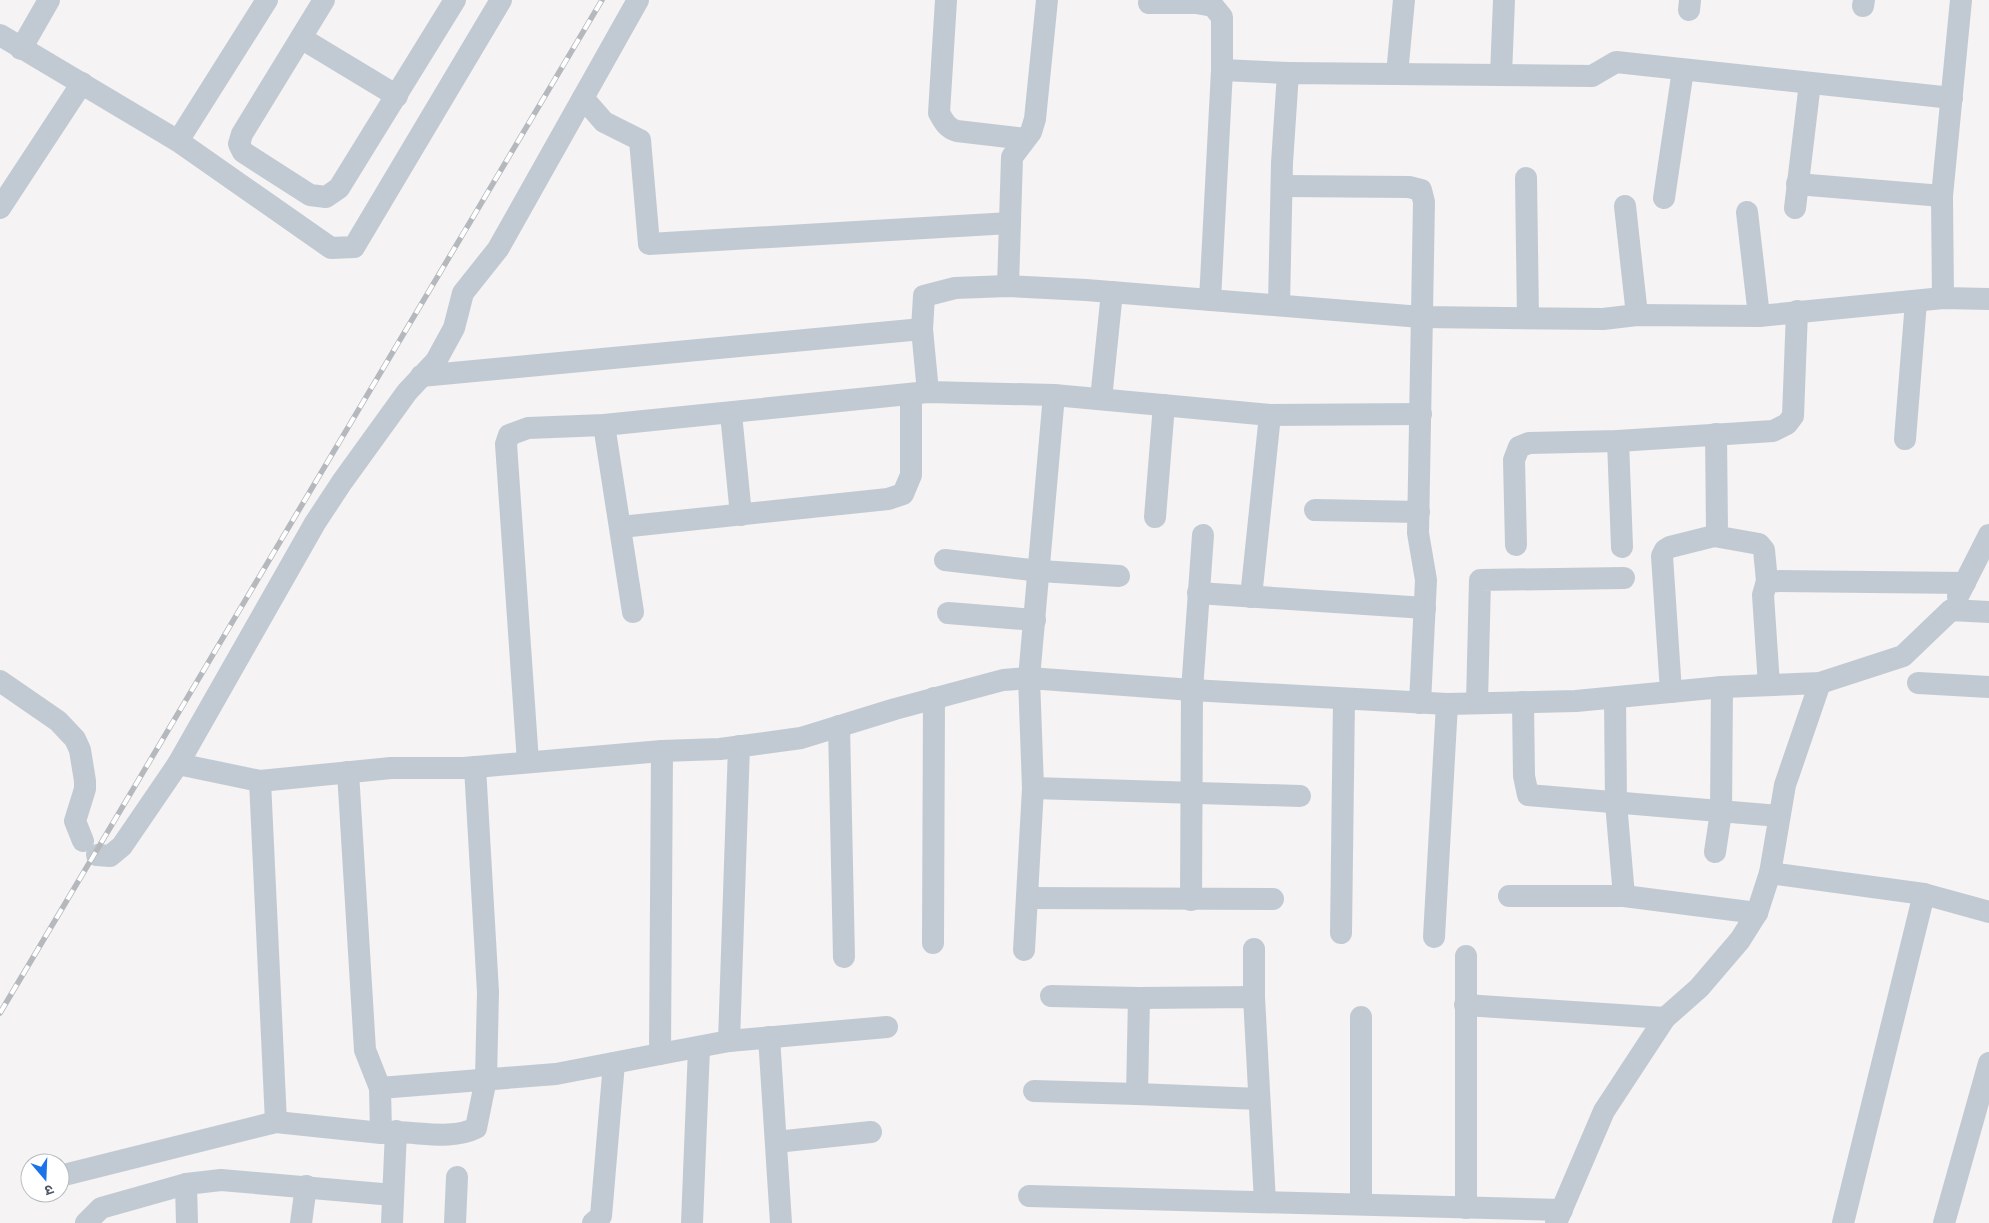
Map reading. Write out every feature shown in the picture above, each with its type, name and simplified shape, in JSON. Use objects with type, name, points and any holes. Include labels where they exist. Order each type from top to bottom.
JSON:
[{"type":"street","points":[[22,49],[49,0]]},
{"type":"street","points":[[178,141],[266,0]]},
{"type":"street","points":[[324,0],[242,134],[239,144],[242,152],[310,195],[326,197],[340,188],[455,0]]},
{"type":"street","points":[[0,35],[178,141],[331,248],[354,247],[501,0]]},
{"type":"street","points":[[0,681],[58,721],[75,739],[80,750],[85,790],[75,821],[90,848],[110,856],[122,846],[178,764],[315,522],[377,432],[421,376],[436,361],[454,328],[463,293],[498,249],[638,0]]},
{"type":"street","points":[[946,0],[939,113],[944,122],[948,128],[957,131],[1025,139]]},
{"type":"street","points":[[1008,286],[1012,156],[1031,132],[1036,119],[1047,0]]},
{"type":"street","points":[[1150,0],[1149,2],[1196,3],[1213,6],[1222,18],[1222,70],[1210,300]]},
{"type":"street","points":[[1397,74],[1404,0]]},
{"type":"street","points":[[1501,75],[1504,0]]},
{"type":"street","points":[[1943,298],[1942,196],[1962,0]]},
{"type":"street","points":[[301,38],[397,96]]},
{"type":"street","points":[[1222,70],[1288,73],[1592,76],[1616,62],[1952,98]]},
{"type":"street","points":[[1664,198],[1683,70]]},
{"type":"street","points":[[1279,305],[1282,186],[1288,73]]},
{"type":"street","points":[[0,208],[82,83]]},
{"type":"street","points":[[1795,208],[1810,83]]},
{"type":"street","points":[[583,98],[604,122],[640,140],[650,244],[1010,223]]},
{"type":"street","points":[[1526,178],[1528,318]]},
{"type":"street","points":[[1798,184],[1942,196]]},
{"type":"street","points":[[1282,186],[1409,187],[1421,190],[1424,202],[1418,533],[1426,580],[1420,702]]},
{"type":"street","points":[[1625,206],[1637,315]]},
{"type":"street","points":[[1747,212],[1759,316]]},
{"type":"street","points":[[621,527],[888,499],[903,494],[911,476],[920,393],[924,296],[955,288],[1008,286],[1112,292],[1421,317],[1603,319],[1637,315],[1759,316],[1943,298],[1989,299]]},
{"type":"street","points":[[1101,400],[1112,292]]},
{"type":"street","points":[[1906,438],[1916,302]]},
{"type":"street","points":[[1516,545],[1514,460],[1519,447],[1529,442],[1618,441],[1773,430],[1787,424],[1793,416],[1798,311]]},
{"type":"street","points":[[421,376],[922,329]]},
{"type":"street","points":[[528,762],[506,444],[509,435],[528,428],[604,425],[731,414],[920,393],[1054,395],[1270,415],[1421,414]]},
{"type":"street","points":[[1024,950],[1033,788],[1029,678],[1046,509],[1048,451],[1054,395]]},
{"type":"street","points":[[1155,517],[1164,405]]},
{"type":"street","points":[[731,414],[741,515]]},
{"type":"street","points":[[1251,597],[1270,415]]},
{"type":"street","points":[[604,425],[633,612]]},
{"type":"street","points":[[1714,536],[1718,524],[1716,434]]},
{"type":"street","points":[[1618,441],[1622,547]]},
{"type":"street","points":[[1315,510],[1419,512]]},
{"type":"street","points":[[1191,900],[1192,690],[1203,535]]},
{"type":"street","points":[[178,764],[260,781],[392,768],[476,767],[739,746],[801,738],[934,698],[1002,680],[1029,678],[1192,690],[1447,704],[1615,698],[1722,687],[1820,684],[1903,656],[1951,610],[1989,535]]},
{"type":"street","points":[[1671,692],[1662,556],[1665,550],[1670,547],[1714,536],[1759,544],[1764,550],[1767,581],[1763,595],[1769,685]]},
{"type":"street","points":[[945,560],[1040,571],[1119,576]]},
{"type":"street","points":[[1477,702],[1480,580],[1624,578]]},
{"type":"street","points":[[1767,581],[1965,583]]},
{"type":"street","points":[[1198,593],[1425,608]]},
{"type":"street","points":[[1951,610],[1989,612]]},
{"type":"street","points":[[948,613],[1035,620]]},
{"type":"street","points":[[1918,683],[1989,687]]},
{"type":"street","points":[[1029,1196],[1466,1208],[1559,1217],[1604,1111],[1665,1018],[1699,988],[1740,940],[1757,913],[1770,873],[1785,785],[1820,684]]},
{"type":"street","points":[[1715,852],[1720,812],[1722,687]]},
{"type":"street","points":[[933,943],[934,698]]},
{"type":"street","points":[[1615,698],[1616,803],[1624,896]]},
{"type":"street","points":[[1341,933],[1344,699]]},
{"type":"street","points":[[1523,702],[1524,776],[1528,795],[1779,816]]},
{"type":"street","points":[[1434,937],[1447,704]]},
{"type":"street","points":[[839,726],[844,957]]},
{"type":"street","points":[[730,1041],[739,746]]},
{"type":"street","points":[[660,1054],[662,751]]},
{"type":"street","points":[[70,1174],[276,1122],[389,1132],[463,1135],[476,1128],[486,1079],[488,992],[476,767]]},
{"type":"street","points":[[348,772],[365,1050],[380,1088],[389,1132],[393,1223]]},
{"type":"street","points":[[260,781],[276,1122]]},
{"type":"street","points":[[1033,788],[1300,796]]},
{"type":"street","points":[[1770,873],[1924,894],[1989,912]]},
{"type":"street","points":[[1843,1223],[1924,894]]},
{"type":"street","points":[[1508,896],[1624,896],[1757,913]]},
{"type":"street","points":[[1027,898],[1273,899]]},
{"type":"street","points":[[1254,950],[1254,997],[1265,1202]]},
{"type":"street","points":[[1466,956],[1466,1208]]},
{"type":"street","points":[[1051,996],[1139,998],[1254,997]]},
{"type":"street","points":[[1137,1094],[1139,998]]},
{"type":"street","points":[[1465,1005],[1665,1018]]},
{"type":"street","points":[[1361,1016],[1361,1204]]},
{"type":"street","points":[[380,1088],[556,1074],[730,1041],[887,1027]]},
{"type":"street","points":[[769,1037],[781,1223]]},
{"type":"street","points":[[692,1223],[699,1048]]},
{"type":"street","points":[[593,1223],[601,1216],[614,1063]]},
{"type":"street","points":[[1944,1223],[1989,1063]]},
{"type":"street","points":[[1034,1090],[1259,1099]]},
{"type":"street","points":[[776,1142],[871,1132]]},
{"type":"street","points":[[455,1223],[457,1177]]},
{"type":"street","points":[[86,1223],[101,1208],[186,1184],[221,1180],[393,1195]]},
{"type":"street","points":[[186,1184],[187,1223]]},
{"type":"street","points":[[301,1223],[306,1186]]},
{"type":"railway","points":[[0,1013],[602,0]]}]
